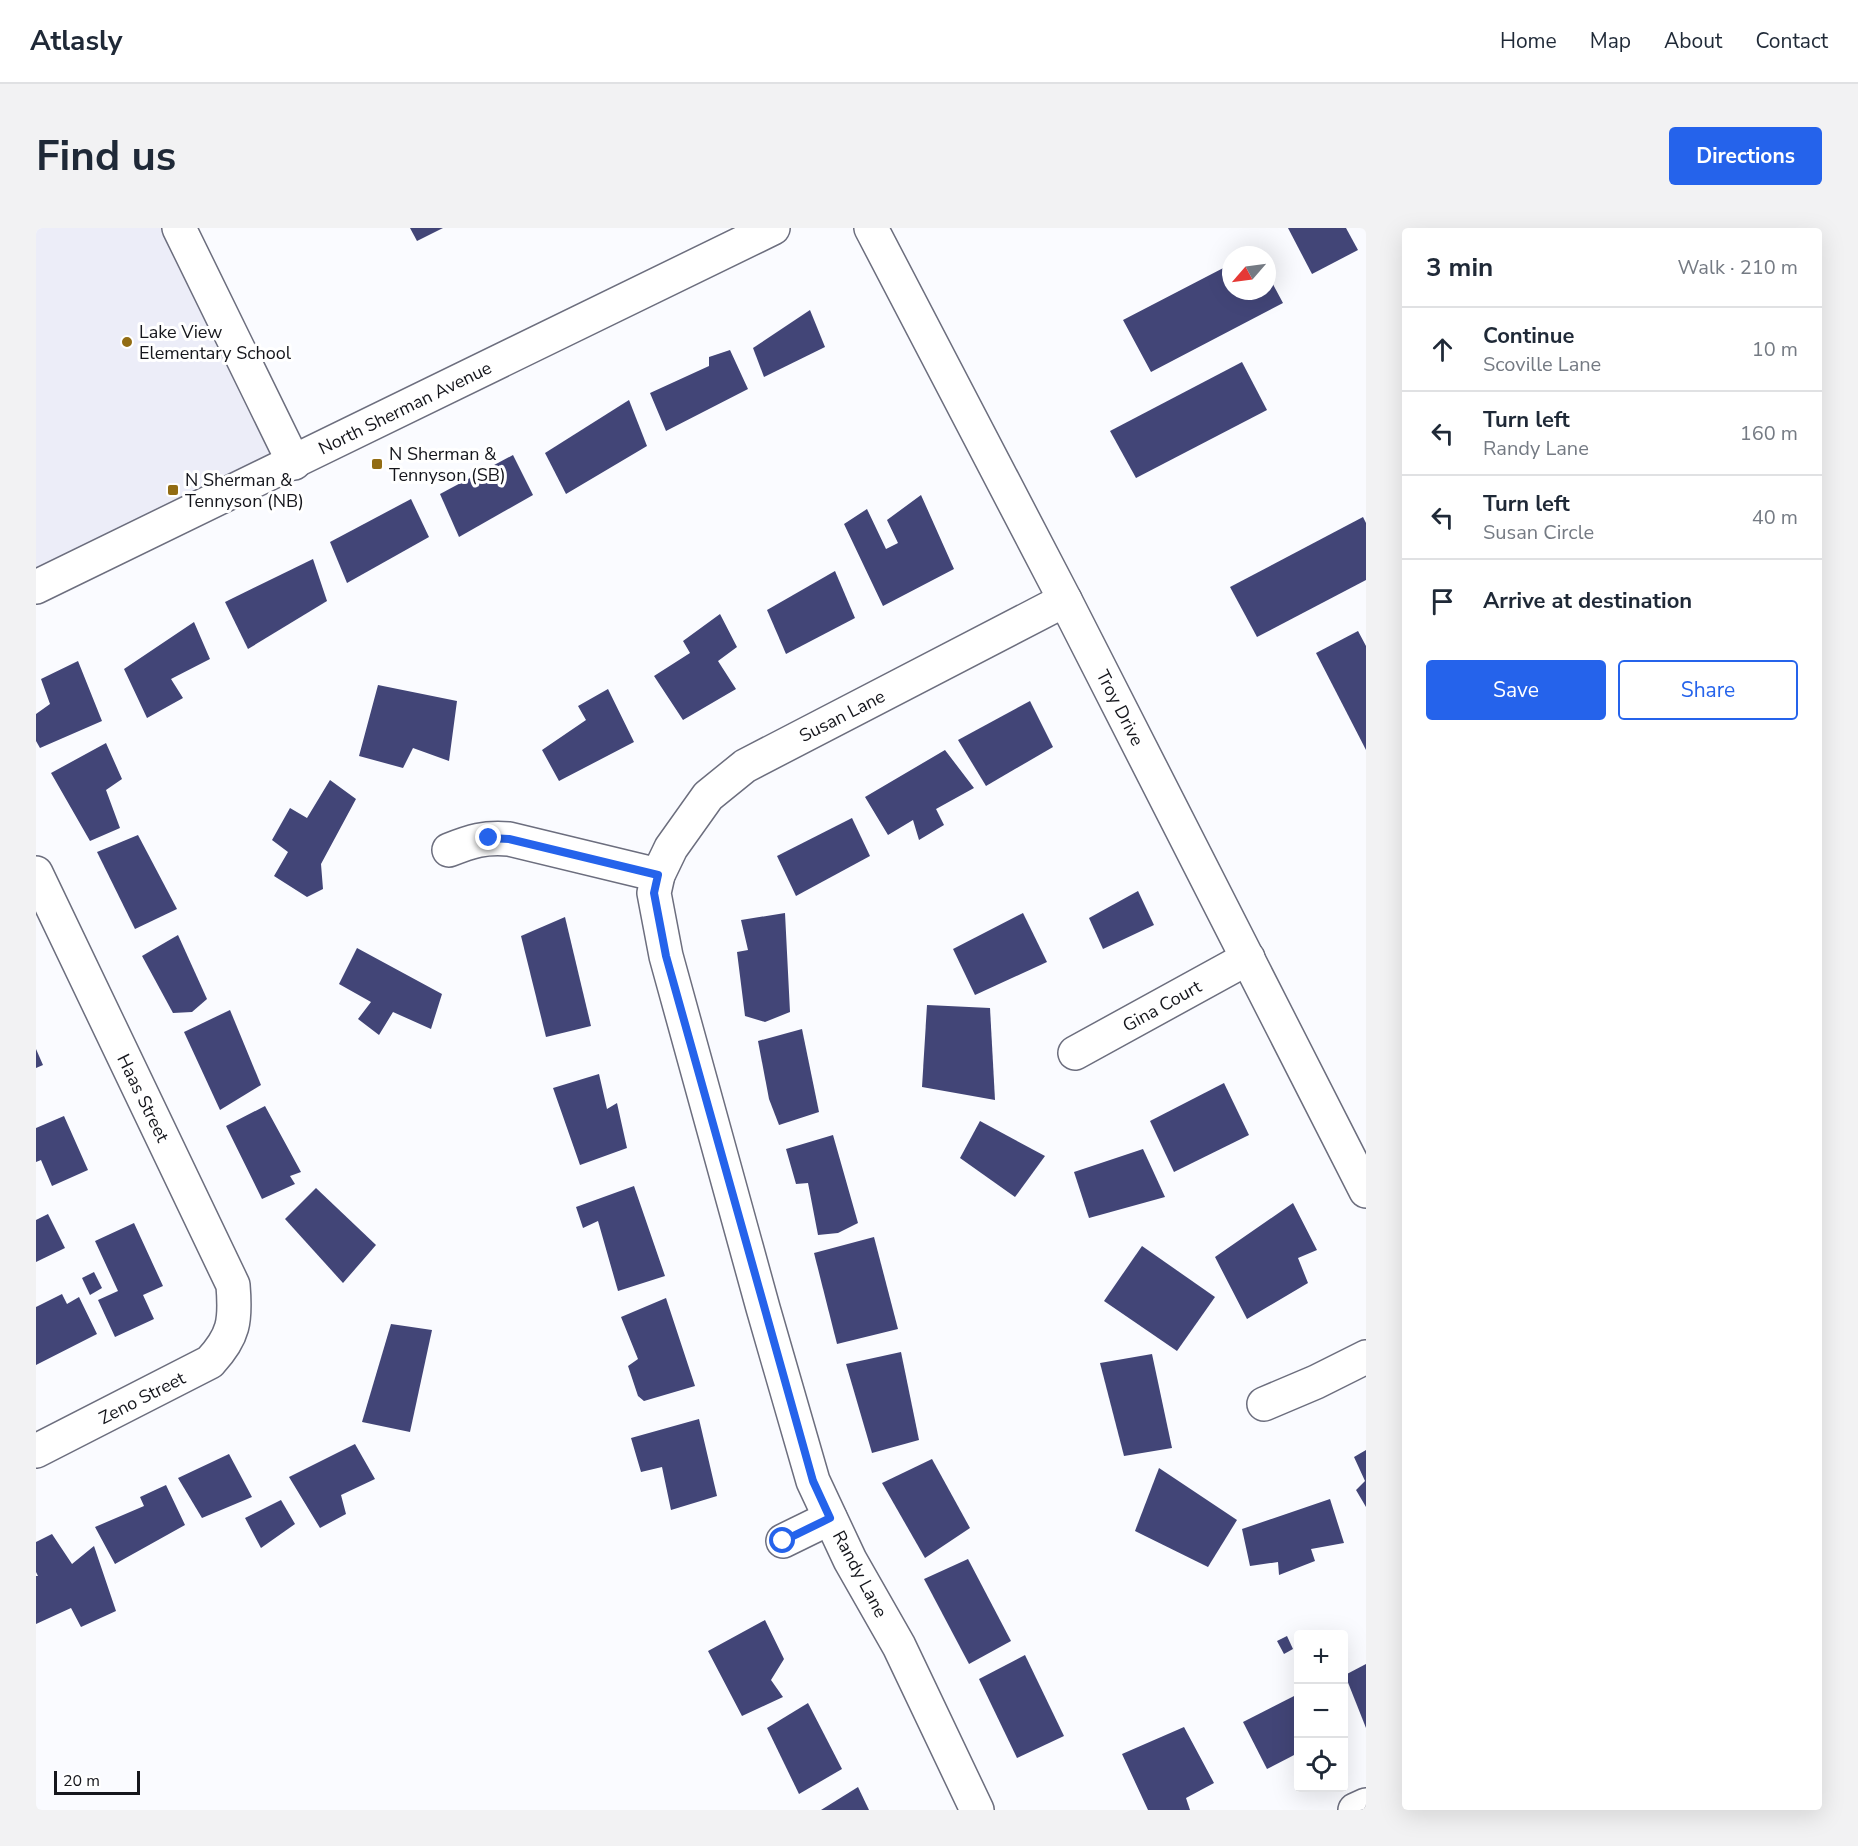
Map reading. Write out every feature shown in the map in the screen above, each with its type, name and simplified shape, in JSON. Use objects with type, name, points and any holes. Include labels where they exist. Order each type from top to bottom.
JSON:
[{"type":"street","points":[[179,228],[294,463]]},
{"type":"street","name":"North Sherman Avenue","points":[[36,587],[773,228]]},
{"type":"street","name":"Troy Drive","points":[[871,228],[1065,600],[1366,1191]]},
{"type":"street","name":"Susan Lane","points":[[658,875],[670,848],[708,796],[745,766],[1065,600]]},
{"type":"street","points":[[449,850],[474,840],[509,839],[658,875]]},
{"type":"street","name":"Haas Street","points":[[36,873],[233,1286],[235,1307],[233,1327]]},
{"type":"street","name":"Randy Lane","points":[[658,875],[654,893],[666,956],[813,1481],[850,1560],[899,1646],[977,1810]]},
{"type":"street","name":"Gina Court","points":[[1075,1053],[1248,958]]},
{"type":"street","name":"Zeno Street","points":[[36,1451],[210,1362],[224,1347],[233,1327]]},
{"type":"street","points":[[1264,1404],[1366,1357]]},
{"type":"street","points":[[783,1541],[830,1518]]},
{"type":"street","points":[[1355,1810],[1366,1804]]},
{"type":"shaded area","name":"Lake View Elementary School","points":[[36,228],[163,228],[273,456],[36,568]]},
{"type":"building","points":[[410,228],[443,228],[417,241]]},
{"type":"building","points":[[1288,228],[1346,228],[1358,250],[1312,274]]},
{"type":"building","points":[[1222,269],[1222,300],[1276,300],[1276,290],[1283,303],[1151,372],[1123,320]]},
{"type":"building","points":[[810,310],[825,347],[764,377],[753,348]]},
{"type":"building","points":[[730,350],[748,389],[666,431],[650,393],[709,366],[709,357]]},
{"type":"building","points":[[1242,362],[1267,410],[1136,478],[1110,431]]},
{"type":"building","points":[[629,400],[647,446],[566,494],[545,453]]},
{"type":"building","points":[[513,455],[533,495],[459,537],[440,494]]},
{"type":"building","points":[[921,495],[954,569],[883,606],[844,524],[867,509],[886,549],[898,543],[887,520]]},
{"type":"building","points":[[411,499],[429,537],[347,583],[330,542]]},
{"type":"building","points":[[1363,517],[1366,523],[1366,580],[1257,637],[1230,587]]},
{"type":"building","points":[[313,559],[327,601],[248,649],[225,602]]},
{"type":"building","points":[[835,571],[855,618],[786,654],[767,610]]},
{"type":"building","points":[[720,614],[737,647],[718,661],[736,689],[683,720],[654,676],[690,653],[683,641]]},
{"type":"building","points":[[194,622],[210,659],[171,679],[183,698],[147,718],[124,669]]},
{"type":"building","points":[[1358,631],[1366,646],[1366,750],[1316,653]]},
{"type":"building","points":[[78,661],[102,721],[40,748],[36,741],[36,714],[50,704],[41,679]]},
{"type":"building","points":[[378,685],[457,701],[449,761],[413,748],[403,768],[359,756]]},
{"type":"building","points":[[608,689],[634,742],[559,781],[542,750],[586,720],[578,706]]},
{"type":"building","points":[[1030,701],[1053,747],[986,786],[958,740]]},
{"type":"building","points":[[106,743],[122,779],[106,790],[120,828],[90,841],[51,773]]},
{"type":"building","points":[[945,750],[974,788],[936,809],[944,825],[919,840],[913,820],[888,835],[865,797]]},
{"type":"building","points":[[330,780],[356,799],[321,864],[323,889],[307,897],[274,876],[288,852],[272,840],[290,808],[307,818]]},
{"type":"building","points":[[852,818],[870,856],[796,896],[777,856]]},
{"type":"building","points":[[138,835],[177,909],[135,929],[97,852]]},
{"type":"building","points":[[1138,891],[1154,925],[1103,949],[1089,918]]},
{"type":"building","points":[[785,913],[790,1012],[765,1022],[745,1016],[737,952],[748,950],[741,920]]},
{"type":"building","points":[[1023,913],[1047,962],[975,995],[953,949]]},
{"type":"building","points":[[565,917],[591,1026],[546,1037],[521,936]]},
{"type":"building","points":[[178,935],[207,999],[192,1012],[173,1013],[142,956]]},
{"type":"building","points":[[357,948],[442,994],[431,1029],[393,1012],[379,1035],[358,1019],[371,1002],[339,984]]},
{"type":"building","points":[[927,1005],[990,1008],[995,1100],[922,1087]]},
{"type":"building","points":[[230,1010],[261,1085],[220,1110],[184,1032]]},
{"type":"building","points":[[802,1029],[819,1112],[779,1125],[769,1099],[758,1041]]},
{"type":"building","points":[[36,1049],[43,1065],[36,1068]]},
{"type":"building","points":[[599,1074],[607,1109],[617,1103],[627,1148],[580,1165],[553,1088]]},
{"type":"building","points":[[1224,1083],[1249,1135],[1174,1172],[1150,1121]]},
{"type":"building","points":[[265,1106],[301,1172],[290,1176],[295,1184],[262,1199],[226,1126]]},
{"type":"building","points":[[64,1116],[88,1170],[52,1186],[41,1160],[36,1162],[36,1128]]},
{"type":"building","points":[[980,1121],[1045,1156],[1015,1197],[960,1158]]},
{"type":"building","points":[[833,1135],[858,1223],[838,1233],[818,1235],[808,1183],[796,1184],[786,1149]]},
{"type":"building","points":[[1143,1149],[1165,1197],[1089,1218],[1074,1172]]},
{"type":"building","points":[[634,1186],[665,1276],[618,1291],[598,1221],[583,1228],[576,1207]]},
{"type":"building","points":[[316,1188],[376,1245],[343,1283],[285,1219]]},
{"type":"building","points":[[1293,1203],[1317,1250],[1298,1258],[1308,1283],[1247,1319],[1215,1257]]},
{"type":"building","points":[[48,1214],[65,1248],[36,1262],[36,1220]]},
{"type":"building","points":[[134,1223],[163,1286],[143,1295],[154,1319],[115,1337],[98,1300],[118,1291],[95,1241]]},
{"type":"building","points":[[874,1237],[898,1329],[837,1344],[814,1253]]},
{"type":"building","points":[[1142,1246],[1215,1297],[1177,1351],[1104,1301]]},
{"type":"building","points":[[94,1272],[102,1288],[90,1295],[82,1278]]},
{"type":"building","points":[[62,1294],[67,1304],[79,1297],[97,1334],[36,1365],[36,1307]]},
{"type":"building","points":[[666,1298],[695,1386],[644,1401],[638,1396],[628,1366],[638,1359],[621,1317]]},
{"type":"building","points":[[391,1324],[432,1330],[410,1432],[362,1422]]},
{"type":"building","points":[[901,1352],[919,1440],[872,1453],[846,1364]]},
{"type":"building","points":[[1152,1354],[1172,1448],[1124,1456],[1100,1363]]},
{"type":"building","points":[[699,1419],[717,1496],[671,1510],[662,1467],[641,1472],[631,1438]]},
{"type":"building","points":[[355,1444],[375,1479],[341,1495],[346,1514],[320,1528],[289,1477]]},
{"type":"building","points":[[1366,1450],[1366,1507],[1356,1490],[1365,1481],[1354,1457]]},
{"type":"building","points":[[229,1454],[252,1497],[202,1518],[178,1478]]},
{"type":"building","points":[[932,1459],[970,1528],[925,1558],[882,1483]]},
{"type":"building","points":[[1159,1468],[1237,1520],[1208,1567],[1135,1531]]},
{"type":"building","points":[[166,1485],[185,1525],[115,1564],[95,1527],[144,1506],[140,1497]]},
{"type":"building","points":[[1330,1499],[1344,1543],[1311,1549],[1315,1561],[1279,1575],[1278,1562],[1250,1566],[1242,1529]]},
{"type":"building","points":[[281,1500],[295,1524],[261,1548],[245,1518]]},
{"type":"building","points":[[52,1534],[72,1564],[94,1546],[116,1611],[81,1627],[71,1608],[36,1624],[36,1576],[38,1576],[36,1542]]},
{"type":"building","points":[[968,1559],[1011,1641],[969,1664],[924,1579]]},
{"type":"building","points":[[765,1620],[784,1659],[771,1680],[783,1697],[742,1716],[708,1651]]},
{"type":"building","points":[[1287,1636],[1293,1649],[1284,1654],[1277,1641]]},
{"type":"building","points":[[1025,1655],[1064,1736],[1017,1758],[979,1679]]},
{"type":"building","points":[[1366,1664],[1366,1728],[1348,1683],[1348,1673]]},
{"type":"building","points":[[1294,1696],[1294,1755],[1267,1769],[1243,1722]]},
{"type":"building","points":[[808,1703],[842,1769],[799,1794],[767,1728]]},
{"type":"building","points":[[1184,1727],[1214,1783],[1186,1798],[1190,1810],[1148,1810],[1122,1754]]},
{"type":"building","points":[[858,1787],[869,1810],[821,1810]]},
{"type":"place","name":"Lake View Elementary School","points":[[127,342]]},
{"type":"place","name":"N Sherman & Tennyson (SB)","points":[[377,464]]},
{"type":"place","name":"N Sherman & Tennyson (NB)","points":[[173,490]]},
{"type":"route","points":[[489,838],[509,839],[658,875],[654,893],[666,956],[813,1481],[830,1518],[783,1541]]}]
